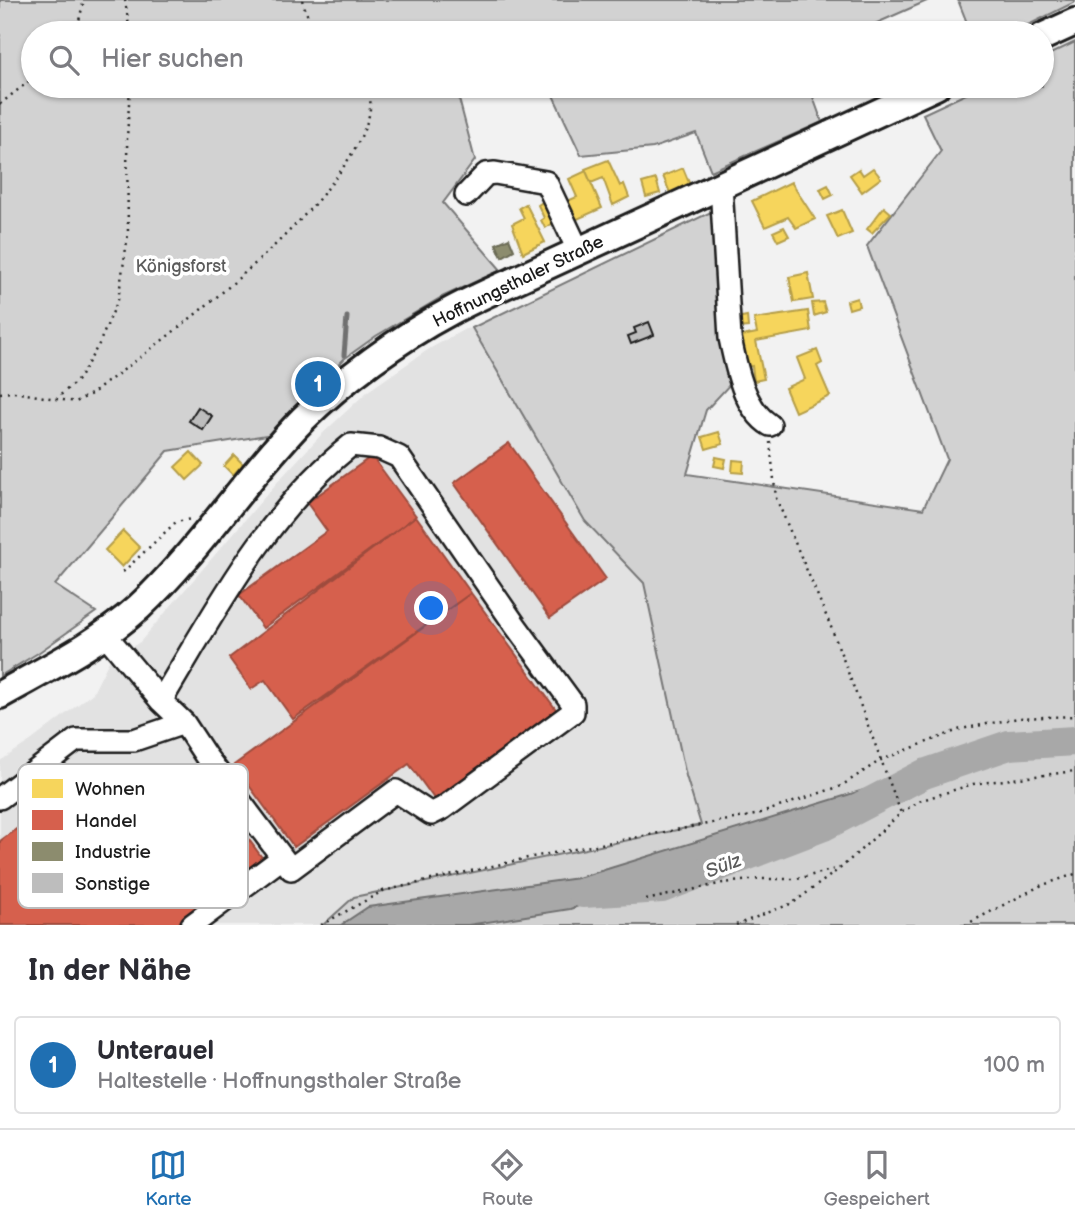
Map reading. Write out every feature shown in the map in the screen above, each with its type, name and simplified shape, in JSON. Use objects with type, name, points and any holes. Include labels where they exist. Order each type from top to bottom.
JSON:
[{"type":"main road","points":[[1054,32],[1075,22]]},
{"type":"main road","name":"Hoffnungsthaler Straße","points":[[0,695],[85,647],[138,607],[221,517],[304,419],[377,358],[448,312],[910,98]]},
{"type":"lane","points":[[466,195],[486,174],[495,173],[545,182],[578,250]]},
{"type":"lane","points":[[721,185],[730,338],[740,379],[753,408],[761,419],[770,425]]},
{"type":"lane","points":[[161,701],[247,557],[323,467],[351,445],[379,449],[399,457],[573,704],[573,712],[443,808],[431,814],[396,791],[291,869],[248,811]]},
{"type":"lane","points":[[105,634],[161,701],[184,723],[214,764]]},
{"type":"lane","points":[[44,764],[76,740],[134,740],[184,723]]},
{"type":"lane","points":[[0,797],[18,784]]},
{"type":"lane","points":[[248,883],[282,858]]},
{"type":"lane","points":[[192,925],[215,908]]},
{"type":"path","points":[[79,21],[84,0]]},
{"type":"path","points":[[125,0],[128,21]]},
{"type":"path","points":[[302,0],[313,21]]},
{"type":"path","points":[[0,104],[21,87]]},
{"type":"path","points":[[56,399],[79,379],[99,344],[118,300],[128,235],[129,98]]},
{"type":"path","points":[[0,393],[14,392],[76,402],[93,393],[202,308],[295,224],[351,157],[369,117],[371,98]]},
{"type":"path","points":[[770,425],[771,464],[776,498],[831,627],[901,813]]},
{"type":"path","points":[[123,572],[176,522],[221,517]]},
{"type":"path","points":[[321,925],[383,891],[531,857],[755,815],[841,786],[881,760],[961,729],[1018,718],[1075,716]]},
{"type":"path","points":[[736,925],[793,903],[842,867],[901,813],[919,801],[973,784],[1075,771]]},
{"type":"path","points":[[646,900],[723,883],[759,878],[797,879],[842,867]]},
{"type":"path","points":[[965,925],[1040,886],[1075,874]]},
{"type":"shaded area","points":[[472,328],[585,521],[644,582],[686,776],[701,825],[354,897],[323,925],[0,925],[0,761],[93,693],[109,661],[140,642],[281,478],[320,436],[368,391],[429,349],[465,329]]},
{"type":"shaded area","points":[[883,784],[891,806],[694,866],[570,909],[468,925],[341,925],[368,907],[578,878]]},
{"type":"green space","name":"Königsforst","points":[[0,0],[929,0],[881,21],[21,21],[21,98],[474,98],[459,99],[475,160],[443,203],[501,270],[442,297],[376,336],[344,359],[273,434],[168,451],[55,585],[96,612],[0,676]]},
{"type":"green space","points":[[958,0],[1075,0],[1036,21],[966,21]]},
{"type":"green space","points":[[1075,42],[1075,925],[323,925],[354,897],[701,825],[686,776],[644,583],[585,521],[472,328],[715,210],[734,380],[706,410],[687,474],[923,509],[947,459],[867,246],[941,151],[923,114],[957,98],[1054,98],[1054,52]]},
{"type":"green space","name":"Königsforst","points":[[554,98],[813,98],[822,122],[711,171],[696,133],[653,148],[581,155]]},
{"type":"building: Wohnen","points":[[608,160],[620,186],[624,184],[629,197],[613,205],[603,178],[591,183],[585,169]]},
{"type":"building: Wohnen","points":[[683,168],[690,185],[670,193],[663,176]]},
{"type":"building: Wohnen","points":[[873,168],[881,178],[862,192],[850,175],[859,169],[863,175]]},
{"type":"building: Wohnen","points":[[586,171],[602,208],[573,221],[565,202],[577,197],[569,179]]},
{"type":"building: Wohnen","points":[[656,179],[660,193],[646,197],[642,183]]},
{"type":"building: Wohnen","points":[[791,182],[815,219],[796,228],[788,217],[765,227],[752,201]]},
{"type":"building: Wohnen","points":[[828,185],[833,195],[825,199],[820,189]]},
{"type":"building: Wohnen","points":[[544,201],[555,222],[545,228],[538,205]]},
{"type":"building: Wohnen","points":[[526,204],[545,242],[523,253],[512,224],[524,218],[519,208]]},
{"type":"building: Wohnen","points":[[884,207],[891,213],[872,233],[867,229]]},
{"type":"building: Wohnen","points":[[842,210],[852,233],[838,239],[827,216]]},
{"type":"building: Wohnen","points":[[784,227],[789,236],[778,241],[773,232]]},
{"type":"building: Wohnen","points":[[808,273],[813,299],[794,302],[789,277]]},
{"type":"building: Wohnen","points":[[857,298],[859,306],[849,309],[847,301]]},
{"type":"building: Wohnen","points":[[823,302],[826,312],[814,316],[812,303]]},
{"type":"building: Wohnen","points":[[808,311],[811,331],[756,341],[764,379],[754,381],[752,366],[743,368],[737,337],[757,333],[754,319]]},
{"type":"building: Wohnen","points":[[747,316],[748,327],[738,328],[736,318]]},
{"type":"building: Wohnen","points":[[817,350],[822,363],[817,366],[830,396],[795,412],[785,388],[805,379],[797,358]]},
{"type":"building: Wohnen","points":[[719,432],[723,444],[706,449],[702,437]]},
{"type":"building: Wohnen","points":[[191,452],[203,465],[187,480],[175,467]]},
{"type":"building: Wohnen","points":[[234,455],[243,464],[233,475],[224,466]]},
{"type":"building: Wohnen","points":[[716,457],[726,459],[724,468],[714,466]]},
{"type":"building: Wohnen","points":[[733,460],[744,461],[743,473],[732,472]]},
{"type":"building: Wohnen","points":[[123,531],[140,548],[122,567],[105,550]]},
{"type":"building: Handel","points":[[509,443],[606,579],[550,618],[454,483]]},
{"type":"building: Handel","points":[[372,456],[416,516],[263,628],[239,595],[327,531],[307,503]]},
{"type":"building: Handel","points":[[416,516],[471,593],[293,719],[265,680],[251,689],[229,658]]},
{"type":"building: Handel","points":[[471,593],[560,715],[438,804],[409,764],[294,847],[248,784],[248,764],[235,764]]},
{"type":"building: Handel","points":[[18,828],[18,908],[204,908],[181,925],[0,925],[0,841]]},
{"type":"building: Handel","points":[[248,838],[266,863],[248,876]]},
{"type":"building: Industrie","points":[[509,238],[514,250],[502,257],[496,244]]},
{"type":"building: Sonstige","points":[[649,322],[654,335],[631,344],[628,336],[636,333],[634,328]]},
{"type":"building: Sonstige","points":[[198,407],[212,416],[203,430],[189,421]]},
{"type":"waterway","points":[[344,355],[347,317]]},
{"type":"waterway","name":"Sülz","points":[[583,893],[662,888],[824,826],[924,774],[1009,745],[1075,741]]},
{"type":"place","name":"Unterauel","points":[[318,384]]}]
